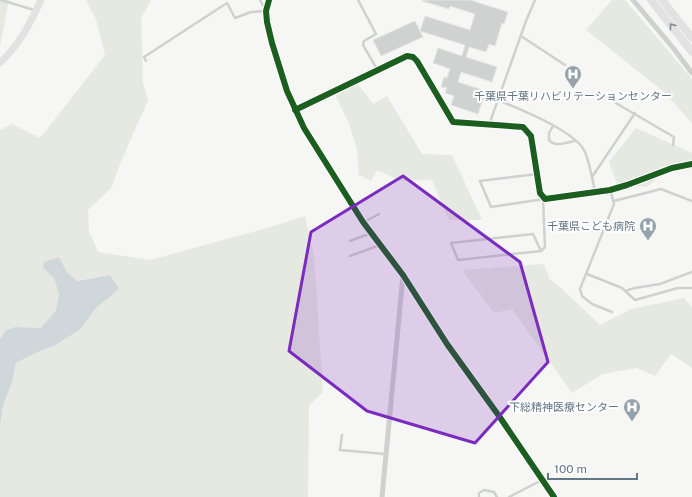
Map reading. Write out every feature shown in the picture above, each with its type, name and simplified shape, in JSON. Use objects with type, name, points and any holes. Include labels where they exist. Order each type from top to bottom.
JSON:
[{"type":"main road","points":[[651,0],[692,52]]},
{"type":"main road","points":[[662,0],[692,38]]},
{"type":"street","points":[[0,63],[11,53],[20,41],[42,0]]},
{"type":"street","points":[[269,0],[266,11],[267,22],[287,91],[295,110],[321,157],[363,222],[403,275],[447,344],[499,416],[554,497]]},
{"type":"street","points":[[633,0],[692,73]]},
{"type":"street","points":[[295,110],[377,69],[407,56],[413,57],[417,61],[453,122],[489,126],[523,127],[531,136],[540,193],[544,199],[610,190],[628,185],[672,168],[692,164]]},
{"type":"street","points":[[382,497],[403,275]]},
{"type":"lane","points":[[1,0],[36,11]]},
{"type":"lane","points":[[146,61],[144,57],[227,3],[234,18],[251,12],[266,11],[260,0]]},
{"type":"lane","points":[[358,0],[376,34],[364,41],[363,44],[377,69]]},
{"type":"lane","points":[[489,126],[535,0]]},
{"type":"lane","points":[[521,36],[565,65]]},
{"type":"lane","points":[[498,100],[543,120],[575,141],[584,151],[595,191]]},
{"type":"lane","points":[[614,102],[635,113],[674,138],[673,145]]},
{"type":"lane","points":[[592,178],[635,113]]},
{"type":"lane","points":[[553,126],[549,133],[549,140],[551,143],[556,144],[575,141]]},
{"type":"lane","points":[[538,174],[480,181],[491,207],[544,199],[546,247],[541,251],[458,260],[451,243],[533,234],[541,251]]},
{"type":"lane","points":[[614,201],[661,189],[692,201]]},
{"type":"lane","points":[[610,190],[614,204],[580,289],[582,296],[592,304],[612,312]]},
{"type":"lane","points":[[363,222],[379,214]]},
{"type":"lane","points":[[350,241],[371,233]]},
{"type":"lane","points":[[350,256],[381,245]]},
{"type":"lane","points":[[625,291],[660,284],[692,272]]},
{"type":"lane","points":[[586,274],[625,291],[635,300],[678,288],[692,288]]},
{"type":"lane","points":[[342,435],[340,450],[385,454]]},
{"type":"lane","points":[[509,497],[542,480]]},
{"type":"lane","points":[[479,497],[479,493],[484,490],[494,492],[497,497]]},
{"type":"highlighted area","points":[[403,176],[520,262],[548,362],[475,443],[367,411],[289,351],[311,232]]},
{"type":"shaded area","points":[[0,0],[9,0],[0,46]]},
{"type":"shaded area","points":[[86,0],[151,0],[141,18],[143,83],[148,100],[120,164],[112,187],[88,210],[89,231],[98,252],[150,260],[305,216],[314,256],[323,392],[309,405],[308,497],[0,497],[0,427],[3,405],[12,383],[16,363],[56,345],[81,329],[95,309],[119,289],[97,277],[77,281],[67,272],[59,257],[43,268],[54,278],[59,295],[56,310],[41,328],[15,327],[6,330],[0,339],[0,130],[12,124],[40,138],[105,55],[96,19]]},
{"type":"shaded area","points":[[612,0],[625,0],[692,79],[692,123],[664,92],[586,30]]},
{"type":"shaded area","points":[[357,83],[373,104],[387,96],[422,154],[452,155],[482,220],[449,220],[432,180],[401,181],[377,170],[371,181],[359,175],[357,148],[349,124],[336,96]]},
{"type":"shaded area","points":[[636,128],[692,153],[692,169],[673,164],[647,187],[617,184],[609,162]]},
{"type":"shaded area","points":[[59,257],[67,272],[77,281],[110,275],[119,289],[95,309],[81,329],[56,345],[16,363],[12,383],[3,405],[0,427],[0,339],[6,330],[15,327],[41,328],[56,310],[59,295],[54,278],[43,268],[44,262]]},
{"type":"shaded area","points":[[544,264],[550,280],[561,288],[600,325],[631,309],[684,298],[692,307],[692,368],[671,354],[655,376],[636,368],[603,374],[572,393],[512,309],[494,313],[462,270]]},
{"type":"building","points":[[470,0],[508,12],[504,24],[502,23],[495,46],[489,44],[486,52],[469,47],[466,57],[497,67],[492,82],[461,72],[458,82],[486,91],[478,114],[451,105],[454,96],[445,93],[447,88],[441,87],[444,77],[447,78],[450,69],[433,63],[438,48],[462,56],[465,45],[420,31],[425,16],[470,30],[475,14],[450,6],[449,9],[422,1]]},
{"type":"building","points":[[415,21],[423,37],[381,56],[373,40]]},
{"type":"cycle path","points":[[269,0],[266,11],[272,43],[287,91],[304,128],[363,222],[403,275],[447,344],[499,416],[554,497]]},
{"type":"cycle path","points":[[295,110],[407,56],[413,57],[417,61],[453,122],[523,127],[531,136],[540,193],[545,199],[610,190],[672,168],[692,164]]},
{"type":"place","name":"千葉県千葉リハビリテーションセンター","points":[[573,89]]},
{"type":"place","name":"千葉県こども病院","points":[[648,241]]},
{"type":"place","name":"下総精神医療センター","points":[[632,422]]}]
